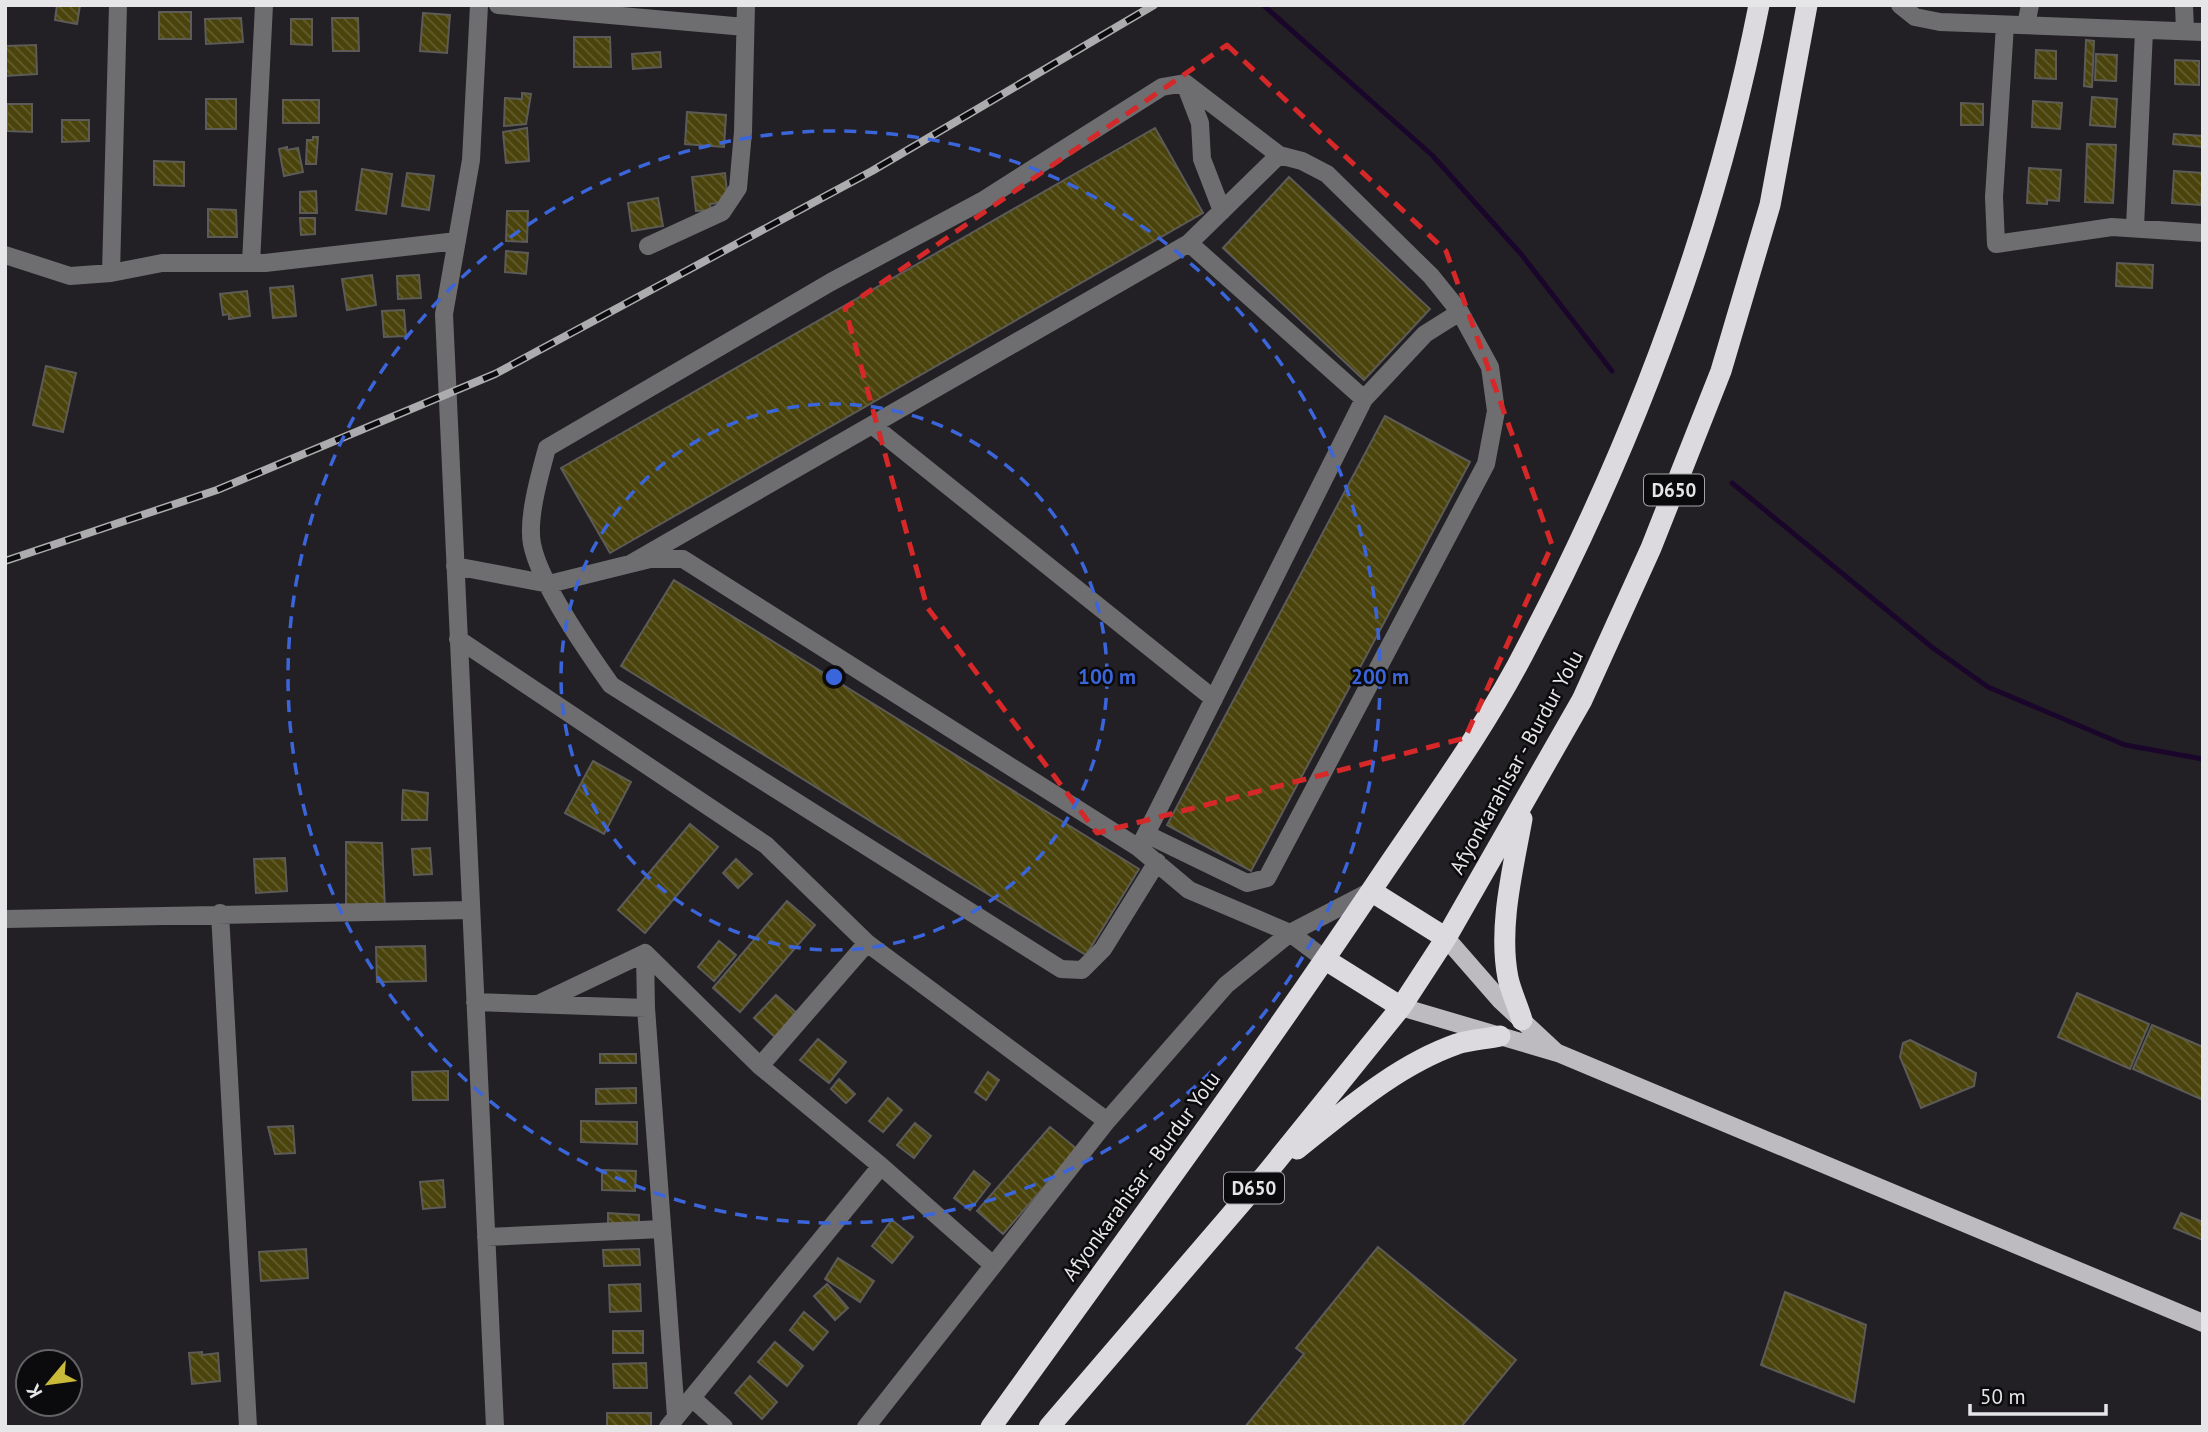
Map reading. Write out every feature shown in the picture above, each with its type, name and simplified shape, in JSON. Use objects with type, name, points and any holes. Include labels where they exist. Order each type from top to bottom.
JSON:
[{"type":"highway","name":"Afyonkarahisar - Burdur Yolu","points":[[991,1427],[1326,960],[1465,751],[1528,646],[1597,502],[1657,359],[1714,195],[1759,5]]},
{"type":"highway","name":"Afyonkarahisar - Burdur Yolu","points":[[1049,1427],[1266,1174],[1401,1007],[1447,939],[1588,688],[1651,548],[1721,370],[1770,205],[1807,5]]},
{"type":"highway","points":[[1522,1020],[1508,978],[1507,932],[1511,879],[1525,803]]},
{"type":"highway","points":[[1371,891],[1447,939]]},
{"type":"highway","points":[[1326,960],[1401,1007]]},
{"type":"highway","points":[[1266,1174],[1392,1078],[1458,1044],[1500,1037]]},
{"type":"main road","points":[[1447,939],[1522,1020],[1558,1053]]},
{"type":"main road","points":[[1401,1007],[1558,1053],[2203,1323]]},
{"type":"street","points":[[111,273],[118,5]]},
{"type":"street","points":[[251,263],[264,5]]},
{"type":"street","points":[[479,5],[471,160],[444,314],[495,1427]]},
{"type":"street","points":[[498,5],[744,27]]},
{"type":"street","points":[[648,246],[722,212],[738,188],[743,132],[746,5]]},
{"type":"street","points":[[1900,5],[1915,17],[1928,20],[2194,32],[2184,5]]},
{"type":"street","points":[[2026,26],[2030,5]]},
{"type":"street","points":[[2005,25],[1994,197],[1996,244],[2081,230],[2135,227],[2203,233]]},
{"type":"street","points":[[2135,227],[2144,31]]},
{"type":"street","points":[[455,566],[549,584],[650,559],[683,558],[1143,841],[1247,883],[1267,878],[1486,464],[1496,411],[1490,367],[1460,312],[1431,275],[1327,174],[1302,161],[1279,155],[1185,83],[1162,87],[982,201],[831,282],[547,448],[534,504],[532,543],[549,584],[583,646],[611,685],[1061,969],[1082,970],[1102,949],[1157,863]]},
{"type":"street","points":[[1185,83],[1200,123],[1202,159],[1222,211]]},
{"type":"street","points":[[630,564],[1189,243],[1279,155]]},
{"type":"street","points":[[5,255],[70,275],[111,273],[162,263],[251,263],[457,241]]},
{"type":"street","points":[[1189,243],[1364,399]]},
{"type":"street","points":[[1143,841],[1364,399],[1425,334],[1460,312]]},
{"type":"street","points":[[872,425],[1214,699]]},
{"type":"street","points":[[458,639],[766,845],[867,943],[1107,1121]]},
{"type":"street","points":[[1143,841],[1157,863],[1189,890],[1290,933],[1326,960]]},
{"type":"street","points":[[866,1427],[1107,1121],[1226,985],[1290,933],[1371,891]]},
{"type":"street","points":[[5,919],[220,913],[471,911]]},
{"type":"street","points":[[220,913],[248,1427]]},
{"type":"street","points":[[760,1066],[867,943]]},
{"type":"street","points":[[538,1004],[645,953]]},
{"type":"street","points":[[645,953],[760,1066],[881,1166],[993,1265]]},
{"type":"street","points":[[645,953],[646,1008],[662,1229],[672,1422]]},
{"type":"street","points":[[475,1002],[646,1008]]},
{"type":"street","points":[[672,1422],[881,1166]]},
{"type":"street","points":[[486,1237],[662,1229]]},
{"type":"street","points":[[692,1398],[724,1427]]},
{"type":"highlighted area","points":[[1227,45],[1446,251],[1552,545],[1465,738],[1097,833],[927,607],[845,308]]},
{"type":"building","points":[[57,5],[80,5],[77,24],[55,20]]},
{"type":"building","points":[[159,12],[191,12],[191,39],[159,39]]},
{"type":"building","points":[[423,13],[450,15],[447,53],[420,51]]},
{"type":"building","points":[[241,18],[243,42],[206,44],[205,19]]},
{"type":"building","points":[[332,18],[358,18],[359,51],[333,51]]},
{"type":"building","points":[[291,19],[312,19],[312,45],[291,44]]},
{"type":"building","points":[[574,37],[610,37],[611,67],[574,67]]},
{"type":"building","points":[[2086,40],[2094,41],[2092,87],[2084,86]]},
{"type":"building","points":[[36,45],[37,74],[5,76],[5,46]]},
{"type":"building","points":[[2036,50],[2056,51],[2056,79],[2035,78]]},
{"type":"building","points":[[660,52],[661,67],[633,69],[632,54]]},
{"type":"building","points":[[2096,54],[2117,55],[2116,81],[2095,80]]},
{"type":"building","points":[[2175,60],[2199,61],[2199,85],[2175,84]]},
{"type":"building","points":[[522,93],[531,94],[526,124],[504,126],[505,98],[522,99]]},
{"type":"building","points":[[2092,97],[2117,99],[2115,127],[2090,125]]},
{"type":"building","points":[[206,99],[236,99],[236,129],[206,129]]},
{"type":"building","points":[[283,100],[319,100],[319,123],[283,123]]},
{"type":"building","points":[[2033,101],[2062,103],[2060,129],[2032,127]]},
{"type":"building","points":[[1961,103],[1983,104],[1983,125],[1961,125]]},
{"type":"building","points":[[7,104],[32,104],[32,132],[7,131]]},
{"type":"building","points":[[687,112],[726,115],[724,147],[685,144]]},
{"type":"building","points":[[62,120],[89,120],[89,141],[62,142]]},
{"type":"building","points":[[527,128],[529,161],[506,163],[503,132]]},
{"type":"building","points":[[1155,128],[1203,213],[610,553],[561,468]]},
{"type":"building","points":[[2174,134],[2203,136],[2203,147],[2173,144]]},
{"type":"building","points":[[313,137],[318,137],[316,164],[306,164],[307,140],[313,140]]},
{"type":"building","points":[[2087,144],[2116,145],[2113,203],[2085,202]]},
{"type":"building","points":[[287,147],[287,150],[298,148],[303,172],[284,176],[279,149]]},
{"type":"building","points":[[154,161],[184,162],[184,186],[154,185]]},
{"type":"building","points":[[2029,168],[2061,170],[2059,201],[2047,200],[2047,204],[2027,203]]},
{"type":"building","points":[[362,169],[392,174],[386,214],[356,210]]},
{"type":"building","points":[[2174,171],[2203,173],[2201,205],[2172,203]]},
{"type":"building","points":[[407,173],[434,176],[429,210],[402,206]]},
{"type":"building","points":[[725,173],[728,202],[710,204],[711,210],[696,211],[692,177]]},
{"type":"building","points":[[1289,177],[1430,309],[1364,380],[1223,248]]},
{"type":"building","points":[[316,191],[317,213],[300,213],[300,192]]},
{"type":"building","points":[[658,198],[663,226],[632,231],[628,203]]},
{"type":"building","points":[[208,209],[236,210],[237,237],[208,237]]},
{"type":"building","points":[[507,211],[528,211],[527,242],[506,241]]},
{"type":"building","points":[[300,218],[315,218],[315,234],[301,235]]},
{"type":"building","points":[[506,251],[528,253],[526,274],[505,272]]},
{"type":"building","points":[[2117,263],[2153,265],[2152,288],[2116,286]]},
{"type":"building","points":[[372,275],[376,305],[347,310],[342,279]]},
{"type":"building","points":[[419,275],[421,298],[398,299],[397,276]]},
{"type":"building","points":[[293,286],[296,316],[273,318],[270,288]]},
{"type":"building","points":[[247,291],[250,316],[229,319],[229,314],[223,315],[220,294]]},
{"type":"building","points":[[404,310],[406,336],[384,337],[382,311]]},
{"type":"building","points":[[46,366],[76,373],[63,432],[33,425]]},
{"type":"building","points":[[1385,416],[1470,462],[1251,871],[1167,825]]},
{"type":"building","points":[[674,580],[1139,869],[1086,955],[621,666]]},
{"type":"building","points":[[593,761],[631,782],[604,834],[565,813]]},
{"type":"building","points":[[403,790],[428,793],[427,820],[402,820]]},
{"type":"building","points":[[690,824],[718,847],[645,933],[618,910]]},
{"type":"building","points":[[346,842],[382,843],[385,909],[346,908]]},
{"type":"building","points":[[430,848],[432,874],[414,875],[412,849]]},
{"type":"building","points":[[285,858],[287,891],[256,893],[254,859]]},
{"type":"building","points":[[736,859],[752,874],[738,888],[723,873]]},
{"type":"building","points":[[787,901],[815,925],[740,1012],[713,988]]},
{"type":"building","points":[[719,941],[736,955],[714,981],[698,967]]},
{"type":"building","points":[[425,946],[426,981],[377,982],[376,947]]},
{"type":"building","points":[[2077,993],[2149,1024],[2130,1069],[2058,1037]]},
{"type":"building","points":[[776,995],[798,1014],[776,1038],[754,1018]]},
{"type":"building","points":[[2152,1025],[2203,1047],[2203,1100],[2133,1069]]},
{"type":"building","points":[[818,1039],[846,1062],[829,1083],[800,1060]]},
{"type":"building","points":[[1910,1040],[1976,1073],[1974,1086],[1921,1108],[1900,1057],[1903,1043]]},
{"type":"building","points":[[600,1054],[636,1054],[636,1063],[600,1063]]},
{"type":"building","points":[[448,1071],[448,1100],[413,1100],[412,1072]]},
{"type":"building","points":[[988,1072],[999,1080],[986,1100],[975,1092]]},
{"type":"building","points":[[839,1079],[855,1094],[846,1103],[831,1089]]},
{"type":"building","points":[[636,1088],[636,1103],[596,1104],[596,1089]]},
{"type":"building","points":[[888,1098],[902,1110],[883,1132],[869,1121]]},
{"type":"building","points":[[581,1121],[637,1122],[637,1144],[581,1142]]},
{"type":"building","points":[[915,1123],[931,1136],[914,1158],[897,1145]]},
{"type":"building","points":[[293,1126],[295,1153],[275,1154],[268,1127]]},
{"type":"building","points":[[1050,1127],[1077,1149],[1003,1234],[977,1211]]},
{"type":"building","points":[[602,1170],[636,1171],[635,1191],[602,1190]]},
{"type":"building","points":[[974,1171],[990,1184],[970,1210],[954,1198]]},
{"type":"building","points":[[443,1180],[445,1207],[423,1209],[420,1182]]},
{"type":"building","points":[[608,1213],[639,1215],[639,1225],[608,1224]]},
{"type":"building","points":[[2181,1213],[2203,1222],[2203,1240],[2174,1228]]},
{"type":"building","points":[[892,1220],[913,1237],[892,1263],[872,1246]]},
{"type":"building","points":[[1378,1247],[1516,1360],[1461,1427],[1245,1427],[1304,1354],[1296,1348]]},
{"type":"building","points":[[306,1249],[308,1278],[261,1281],[259,1252]]},
{"type":"building","points":[[639,1249],[640,1265],[604,1266],[603,1250]]},
{"type":"building","points":[[838,1258],[874,1281],[860,1302],[825,1279]]},
{"type":"building","points":[[640,1284],[641,1311],[610,1312],[609,1285]]},
{"type":"building","points":[[827,1284],[848,1308],[835,1320],[814,1296]]},
{"type":"building","points":[[1785,1292],[1866,1325],[1854,1402],[1761,1365]]},
{"type":"building","points":[[804,1312],[828,1332],[813,1350],[790,1330]]},
{"type":"building","points":[[613,1331],[643,1331],[643,1353],[613,1353]]},
{"type":"building","points":[[775,1342],[803,1366],[787,1386],[758,1362]]},
{"type":"building","points":[[202,1352],[202,1355],[218,1353],[220,1381],[192,1384],[189,1353]]},
{"type":"building","points":[[646,1363],[647,1388],[614,1388],[613,1364]]},
{"type":"building","points":[[750,1376],[777,1402],[762,1419],[735,1393]]},
{"type":"building","points":[[607,1413],[651,1413],[651,1427],[607,1427]]},
{"type":"waterway","points":[[1263,5],[1432,155],[1521,254],[1612,371]]},
{"type":"waterway","points":[[1732,483],[1933,648],[1988,687],[2125,745],[2203,759]]},
{"type":"railway","points":[[5,561],[217,490],[495,374],[872,171],[1154,5]]}]
